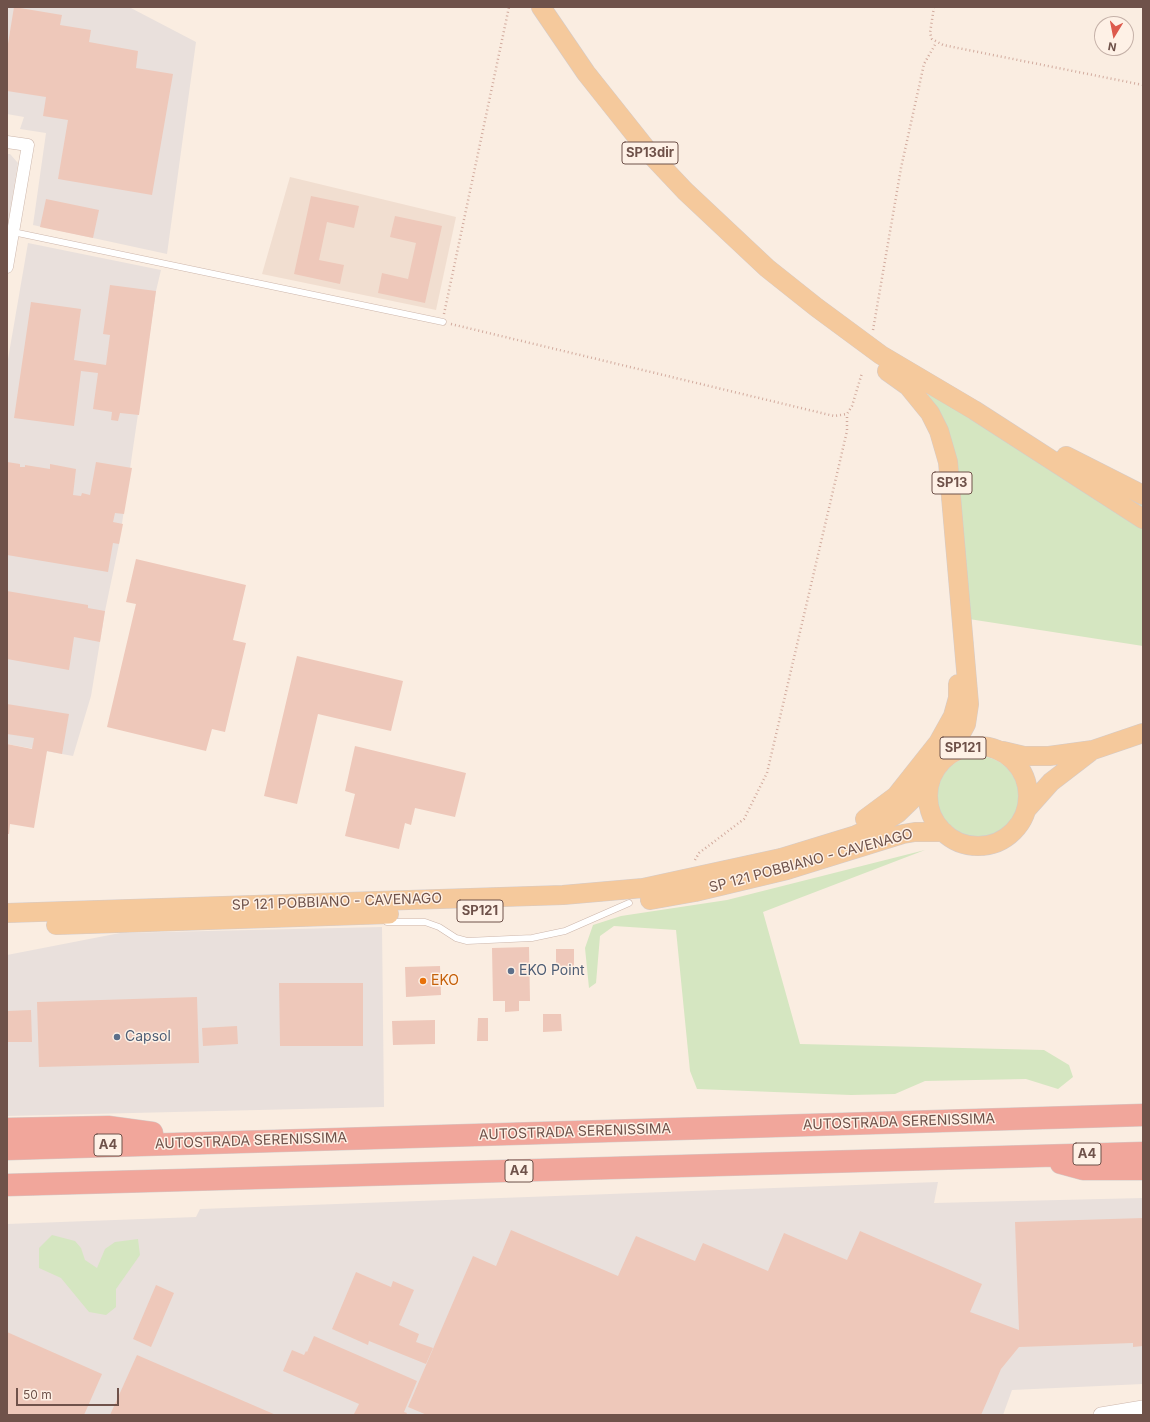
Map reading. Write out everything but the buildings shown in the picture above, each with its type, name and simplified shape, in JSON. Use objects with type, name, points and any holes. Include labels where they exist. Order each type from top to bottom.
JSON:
[{"type":"highway","name":"AUTOSTRADA SERENISSIMA","points":[[7,1148],[1143,1115]]},
{"type":"highway","points":[[7,1129],[108,1127],[208,1142]]},
{"type":"highway","name":"A4","points":[[7,1185],[1143,1152]]},
{"type":"highway","points":[[1031,1155],[1083,1169],[1143,1169]]},
{"type":"main road","name":"SP13dir","points":[[541,7],[586,73],[652,156],[739,244],[781,280],[882,355],[925,381]]},
{"type":"main road","name":"SP13","points":[[781,280],[800,306],[812,318],[908,386],[923,404],[935,423],[944,446],[951,480],[968,710],[962,732],[950,754]]},
{"type":"main road","points":[[925,381],[971,402],[1067,457],[1143,495]]},
{"type":"main road","points":[[925,381],[974,410],[1143,519]]},
{"type":"main road","name":"SP13","points":[[757,864],[778,854],[847,829],[877,812],[899,792],[938,743],[953,716],[958,693],[958,661],[962,619]]},
{"type":"main road","name":"SP 121 POBBIANO - CAVENAGO","points":[[1093,750],[1051,782],[1026,810],[1015,830],[1002,840],[979,846],[965,844],[952,838],[944,832],[937,824],[930,810],[928,794],[930,782],[938,765],[950,754],[971,746],[984,746],[1024,756],[1040,757],[1093,750],[1143,733]]},
{"type":"main road","name":"SP 121 POBBIANO - CAVENAGO","points":[[996,749],[1011,758],[1022,773],[1028,793],[1026,810]]},
{"type":"main road","name":"SP 121 POBBIANO - CAVENAGO","points":[[7,913],[563,895],[619,891],[683,880],[757,864],[806,851],[873,828],[898,813],[930,782]]},
{"type":"main road","name":"SP 121 POBBIANO - CAVENAGO","points":[[7,926],[585,907],[629,903],[690,893],[773,873],[903,834],[914,832],[944,832]]},
{"type":"street","points":[[7,142],[28,146],[7,267]]},
{"type":"street","points":[[1101,1415],[1143,1408]]},
{"type":"lane","points":[[13,232],[443,322]]},
{"type":"lane","points":[[381,922],[425,922],[440,927],[456,938],[467,941],[532,938],[565,931],[629,903]]},
{"type":"lane","points":[[312,917],[350,922]]},
{"type":"path","points":[[509,7],[443,322],[834,416],[847,414]]},
{"type":"path","points":[[934,7],[930,32],[932,39],[936,43],[1143,85]]},
{"type":"path","points":[[872,334],[901,168],[919,86],[924,64],[936,43]]},
{"type":"path","points":[[683,880],[700,853],[744,819],[766,773],[847,431],[847,414],[852,406],[862,373]]},
{"type":"shaded area","points":[[7,7],[129,7],[196,42],[167,254],[33,225],[46,133],[20,129],[24,117],[7,114]]},
{"type":"shaded area","points":[[7,154],[10,154],[18,163],[7,231]]},
{"type":"shaded area","points":[[290,177],[456,217],[436,310],[262,274]]},
{"type":"shaded area","points":[[28,243],[161,270],[156,291],[119,544],[105,611],[91,696],[73,756],[7,744],[7,365]]},
{"type":"shaded area","points":[[382,927],[384,1107],[7,1116],[7,955],[120,933]]},
{"type":"shaded area","points":[[938,1182],[934,1203],[1143,1198],[1143,1384],[1012,1390],[1003,1415],[7,1415],[7,1224],[196,1217],[200,1209]]},
{"type":"green space","points":[[928,394],[1143,499],[1143,646],[969,619],[926,397]]},
{"type":"green space","points":[[978,756],[994,760],[1007,768],[1015,781],[1019,797],[1015,813],[1007,826],[994,834],[978,838],[962,834],[949,826],[941,813],[937,797],[941,781],[949,768],[962,760]]},
{"type":"green space","points":[[925,850],[763,912],[800,1044],[1044,1050],[1069,1065],[1073,1077],[1058,1089],[1026,1079],[925,1081],[895,1094],[851,1095],[697,1089],[690,1071],[676,930],[614,926],[600,936],[596,983],[589,988],[585,948],[593,925],[621,916],[727,900]]},
{"type":"green space","points":[[52,1235],[75,1241],[81,1248],[85,1260],[97,1268],[105,1249],[115,1242],[138,1239],[140,1255],[116,1289],[116,1307],[106,1315],[89,1312],[61,1278],[39,1268],[39,1248]]},
{"type":"place","name":"EKO Point","points":[[511,971]]},
{"type":"place","name":"EKO","points":[[423,981]]},
{"type":"place","name":"Capsol","points":[[117,1037]]}]
